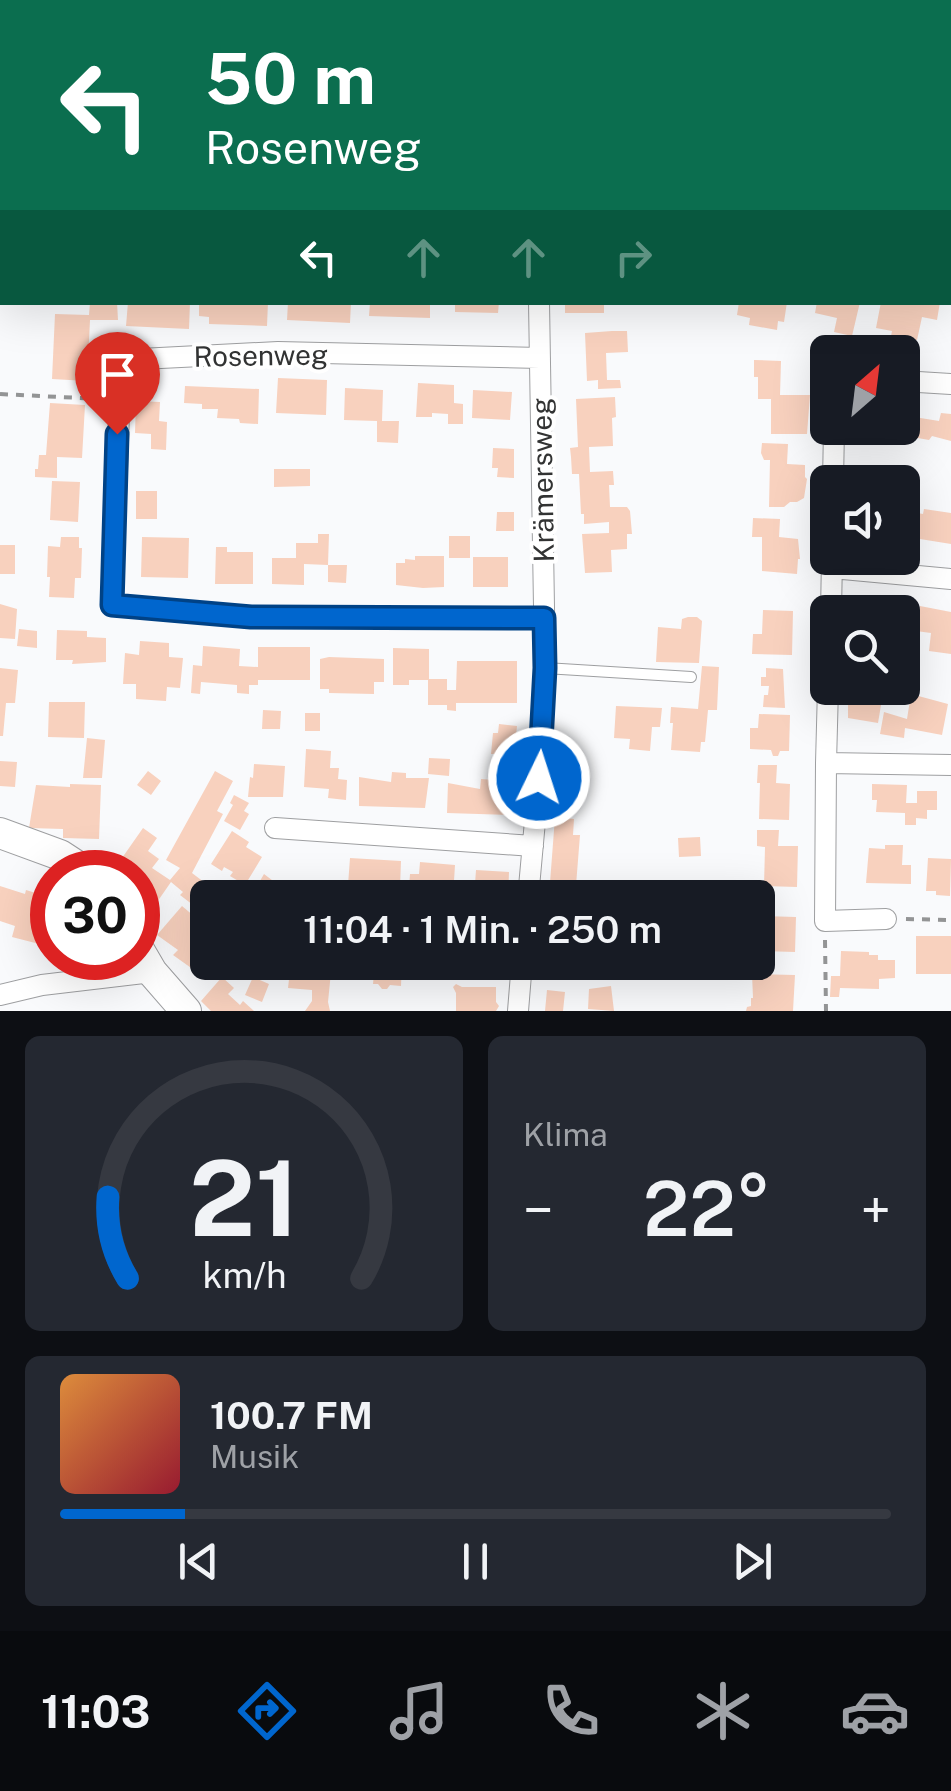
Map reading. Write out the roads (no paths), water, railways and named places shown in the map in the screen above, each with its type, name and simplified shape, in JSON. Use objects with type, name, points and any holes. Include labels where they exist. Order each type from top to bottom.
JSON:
[{"type":"main road","points":[[0,833],[46,850]]},
{"type":"main road","points":[[160,979],[186,1011]]},
{"type":"street","name":"Krämersweg","points":[[530,880],[545,668],[539,305]]},
{"type":"street","name":"Rosenweg","points":[[540,358],[278,352],[121,360],[112,605],[251,617],[544,618]]},
{"type":"street","points":[[920,383],[951,384]]},
{"type":"street","points":[[920,575],[951,579]]},
{"type":"street","points":[[828,705],[825,921],[886,919]]},
{"type":"street","points":[[826,763],[951,766]]},
{"type":"street","points":[[275,828],[533,846]]},
{"type":"street","points":[[0,995],[66,980]]},
{"type":"street","points":[[518,1011],[521,980]]},
{"type":"lane","points":[[545,668],[691,677]]}]
